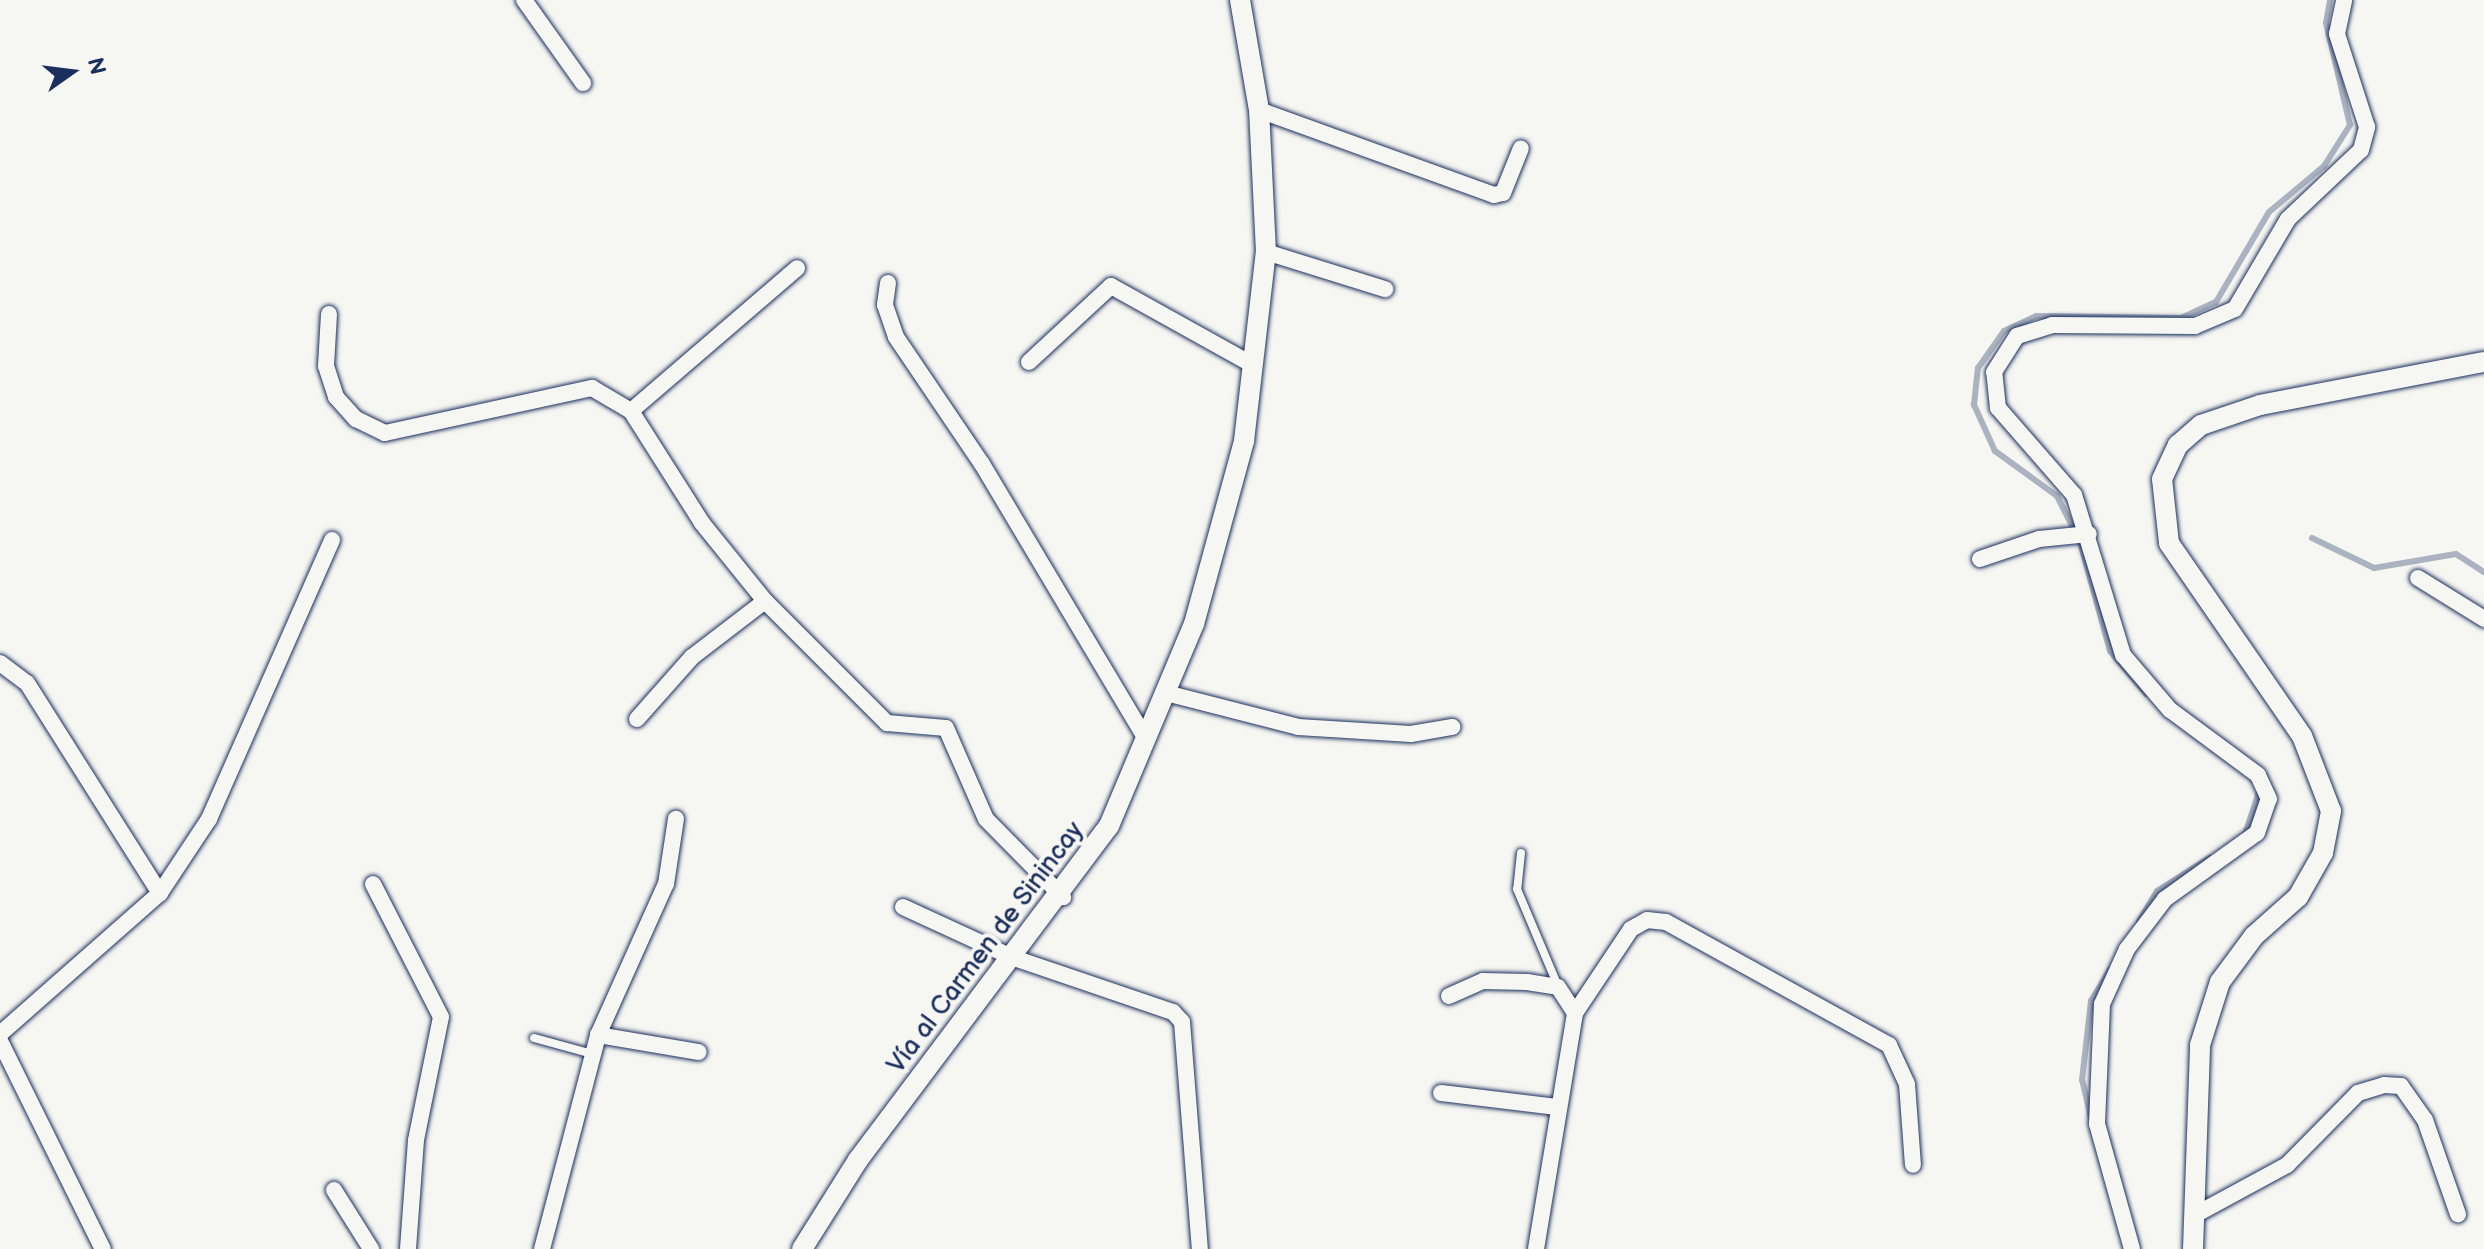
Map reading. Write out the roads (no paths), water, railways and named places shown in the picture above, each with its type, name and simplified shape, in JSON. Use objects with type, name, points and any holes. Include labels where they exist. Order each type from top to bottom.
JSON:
[{"type":"street","points":[[524,0],[583,83]]},
{"type":"street","name":"Vía al Carmen de Sinincay","points":[[802,1249],[858,1160],[1063,897],[1109,826],[1166,693],[1230,504],[1253,365],[1266,252],[1259,110],[1240,0]]},
{"type":"street","points":[[2132,1249],[2097,1124],[2102,1004],[2127,949],[2165,899],[2257,833],[2269,799],[2258,775],[2170,710],[2123,655],[2089,534],[2074,495],[1998,408],[1994,372],[2002,349],[2017,336],[2052,325],[2195,326],[2235,309],[2288,219],[2361,150],[2367,127],[2337,34],[2344,0]]},
{"type":"street","points":[[1259,110],[1494,195],[1503,193],[1521,148]]},
{"type":"street","points":[[1266,252],[1385,289]]},
{"type":"street","points":[[631,411],[797,268]]},
{"type":"street","points":[[888,283],[885,305],[896,337],[982,464],[1146,739]]},
{"type":"street","points":[[1029,362],[1111,286],[1253,365]]},
{"type":"street","points":[[329,314],[326,366],[336,397],[356,419],[385,433],[592,388],[631,411],[702,523],[765,601],[887,723],[946,728],[986,819],[1063,897]]},
{"type":"street","points":[[2193,1249],[2200,1045],[2220,982],[2254,936],[2298,897],[2323,853],[2331,811],[2302,736],[2169,543],[2162,479],[2178,445],[2201,425],[2260,405],[2484,362]]},
{"type":"street","points":[[1980,559],[2039,539],[2089,534]]},
{"type":"street","points":[[0,1034],[160,893],[209,819],[332,540]]},
{"type":"street","points":[[2418,578],[2484,619]]},
{"type":"street","points":[[637,719],[692,657],[765,601]]},
{"type":"street","points":[[0,663],[27,683],[160,893]]},
{"type":"street","points":[[1166,693],[1313,729],[1411,734],[1452,727]]},
{"type":"street","points":[[542,1249],[589,1053],[666,884],[676,819]]},
{"type":"street","points":[[373,884],[441,1017],[416,1140],[408,1249]]},
{"type":"street","points":[[903,907],[1014,958],[1173,1012],[1182,1022],[1200,1249]]},
{"type":"street","points":[[1536,1249],[1557,1107],[1575,1013],[1631,929],[1666,922],[1889,1045],[1907,1084],[1913,1165]]},
{"type":"street","points":[[1449,996],[1483,981],[1558,987],[1575,1013]]},
{"type":"street","points":[[598,1035],[699,1052]]},
{"type":"street","points":[[0,1041],[103,1249]]},
{"type":"street","points":[[2193,1216],[2287,1165],[2358,1093],[2384,1085],[2401,1086],[2425,1120],[2458,1214]]},
{"type":"street","points":[[1441,1093],[1557,1107]]},
{"type":"street","points":[[334,1190],[371,1249]]},
{"type":"lane","points":[[1521,853],[1517,889],[1558,987]]},
{"type":"lane","points":[[534,1038],[589,1053]]},
{"type":"waterway","points":[[2146,694],[2110,651],[2080,542],[2057,496],[1995,451],[1974,405],[1978,368],[2004,331],[2036,316],[2181,318],[2216,302],[2269,212],[2324,166],[2350,125],[2326,23],[2330,0]]},
{"type":"waterway","points":[[2312,538],[2374,568],[2456,554],[2484,572]]},
{"type":"waterway","points":[[2245,834],[2260,789]]},
{"type":"waterway","points":[[2139,921],[2157,891],[2209,858]]},
{"type":"waterway","points":[[2091,1118],[2082,1080],[2091,1001],[2110,969]]}]
